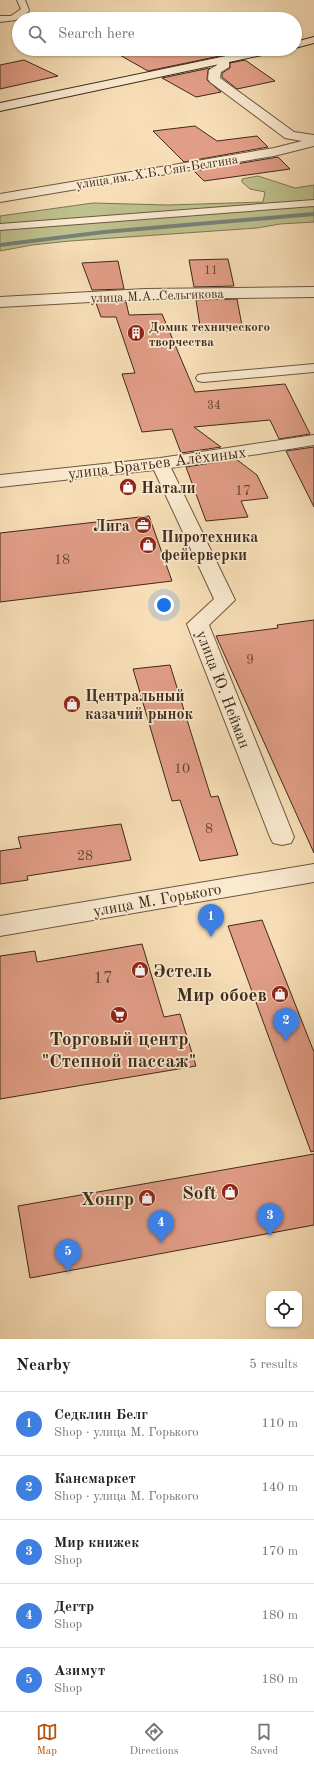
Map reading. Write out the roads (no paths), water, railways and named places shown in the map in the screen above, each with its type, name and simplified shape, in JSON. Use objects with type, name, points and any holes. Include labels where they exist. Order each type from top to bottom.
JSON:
[{"type":"street","points":[[302,43],[314,40]]},
{"type":"street","points":[[0,107],[246,56]]},
{"type":"street","points":[[224,61],[223,67],[216,70],[214,79],[290,135],[314,138]]},
{"type":"street","name":"улица им. Х.Б. Сян-Белгина","points":[[0,198],[274,152],[314,142]]},
{"type":"street","name":"улица М.А. Сельгикова","points":[[0,302],[145,294],[314,292]]},
{"type":"street","name":"улица Братьев Алёхиных","points":[[0,481],[160,464],[314,440]]},
{"type":"street","name":"улица Ю. Нейман","points":[[160,464],[225,600],[198,624],[282,837]]},
{"type":"street","name":"улица М. Горького","points":[[0,926],[314,873]]},
{"type":"lane","points":[[21,0],[25,10],[22,12]]},
{"type":"lane","points":[[0,19],[12,18]]},
{"type":"lane","points":[[0,227],[314,203]]},
{"type":"lane","points":[[203,378],[314,368]]},
{"type":"waterway","points":[[0,245],[104,232],[314,214]]},
{"type":"place","name":"Домик технического творчества","points":[[136,333]]},
{"type":"place","name":"Натали","points":[[128,487]]},
{"type":"place","name":"Лига","points":[[143,525]]},
{"type":"place","name":"Пиротехника фейерверки","points":[[148,545]]},
{"type":"place","name":"Центральный казачий рынок","points":[[72,704]]},
{"type":"place","name":"Седклин Белг","points":[[211,937]]},
{"type":"place","name":"Эстель","points":[[140,970]]},
{"type":"place","name":"Мир обоев","points":[[280,994]]},
{"type":"place","name":"Торговый центр \"Степной пассаж\"","points":[[119,1015]]},
{"type":"place","name":"Кансмаркет","points":[[286,1041]]},
{"type":"place","name":"Soft","points":[[230,1192]]},
{"type":"place","name":"Хонгр","points":[[147,1198]]},
{"type":"place","name":"Мир книжек","points":[[270,1236]]},
{"type":"place","name":"Дегтр","points":[[161,1243]]},
{"type":"place","name":"Азимут","points":[[68,1272]]}]
